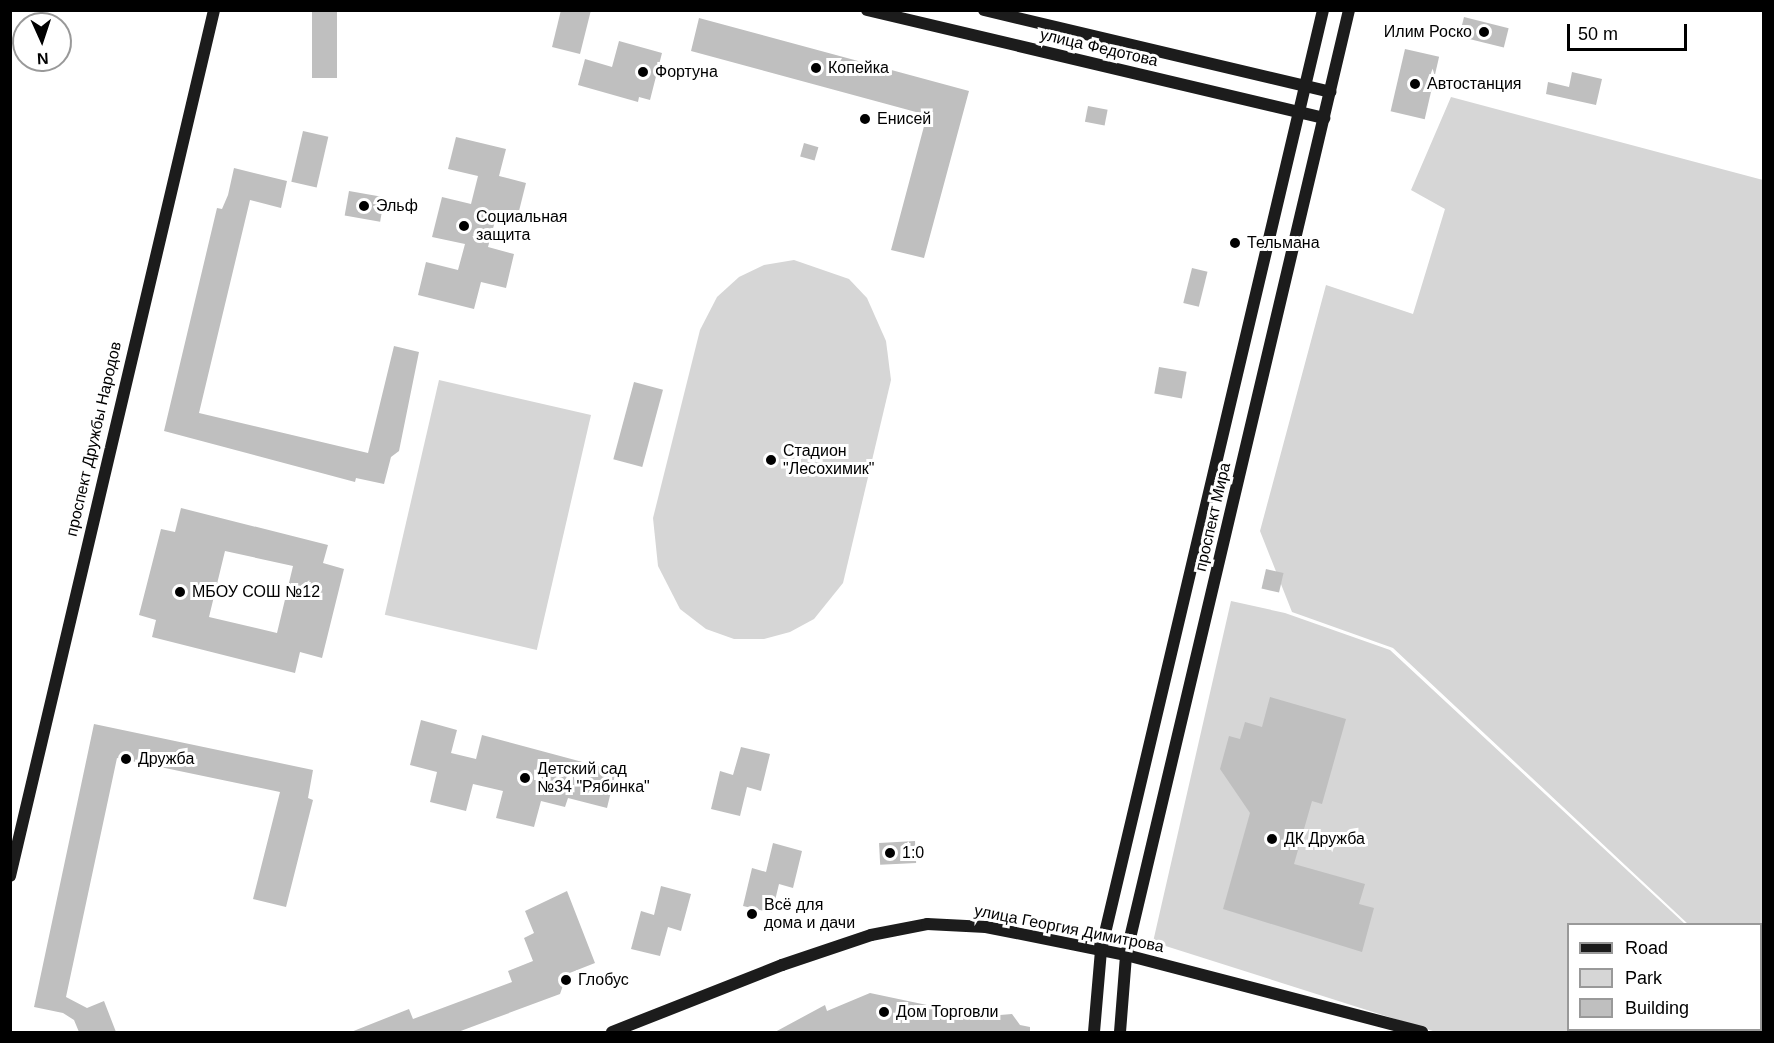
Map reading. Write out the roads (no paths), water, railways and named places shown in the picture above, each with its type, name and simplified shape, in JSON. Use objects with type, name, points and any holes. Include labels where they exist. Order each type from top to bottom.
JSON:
[{"type":"street","name":"проспект Дружбы Народов","points":[[10,876],[214,10]]},
{"type":"street","name":"улица Федотова","points":[[867,10],[1324,118]]},
{"type":"street","points":[[984,10],[1330,92]]},
{"type":"street","name":"проспект Мира","points":[[1094,1032],[1101,950],[1323,10]]},
{"type":"street","name":"проспект Мира","points":[[1120,1032],[1126,955],[1349,10]]},
{"type":"street","name":"улица Георгия Димитрова","points":[[612,1032],[782,965],[871,935],[927,924],[986,927],[1126,955],[1422,1032]]},
{"type":"place","name":"Илим Роско","points":[[1484,32]]},
{"type":"place","name":"Копейка","points":[[816,68]]},
{"type":"place","name":"Фортуна","points":[[643,72]]},
{"type":"place","name":"Автостанция","points":[[1415,84]]},
{"type":"place","name":"Енисей","points":[[865,119]]},
{"type":"place","name":"Эльф","points":[[364,206]]},
{"type":"place","name":"Социальная защита","points":[[464,226]]},
{"type":"place","name":"Тельмана","points":[[1235,243]]},
{"type":"place","name":"Стадион \"Лесохимик\"","points":[[771,460]]},
{"type":"place","name":"МБОУ СОШ №12","points":[[180,592]]},
{"type":"place","name":"Дружба","points":[[126,759]]},
{"type":"place","name":"Детский сад №34 \"Рябинка\"","points":[[525,778]]},
{"type":"place","name":"ДК Дружба","points":[[1272,839]]},
{"type":"place","name":"1:0","points":[[890,853]]},
{"type":"place","name":"Всё для дома и дачи","points":[[752,914]]},
{"type":"place","name":"Глобус","points":[[566,980]]},
{"type":"place","name":"Дом Торговли","points":[[884,1012]]}]
